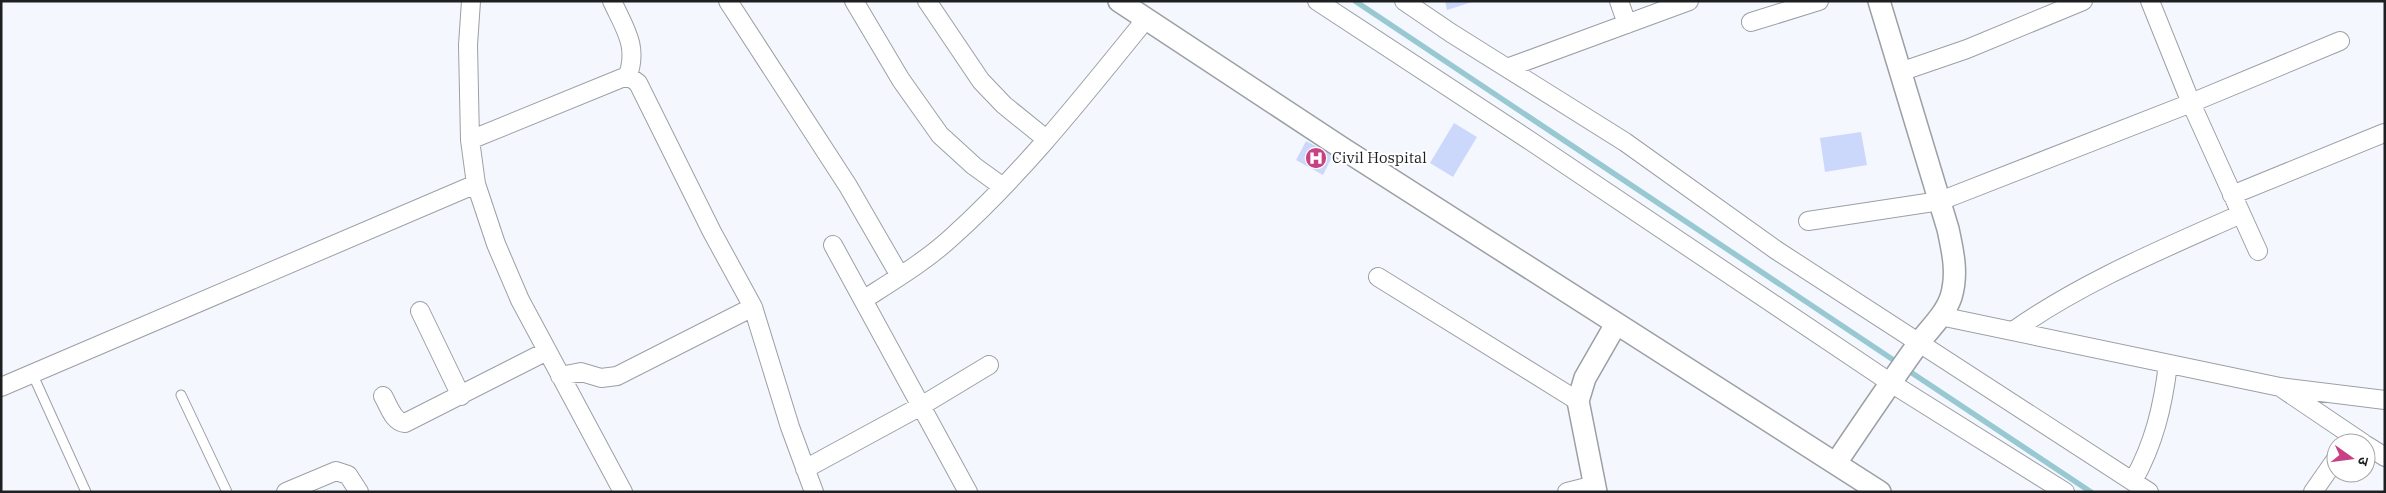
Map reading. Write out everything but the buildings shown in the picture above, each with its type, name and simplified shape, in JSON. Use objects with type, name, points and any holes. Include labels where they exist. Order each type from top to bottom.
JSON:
[{"type":"street","points":[[471,1],[468,45],[470,140],[476,184],[496,244],[520,300],[623,492]]},
{"type":"street","points":[[612,1],[630,40],[633,54],[632,65],[627,78]]},
{"type":"street","points":[[728,1],[848,186],[900,276]]},
{"type":"street","points":[[854,1],[901,80],[940,134],[974,166],[1003,187]]},
{"type":"street","points":[[927,1],[981,81],[1004,105],[1046,139]]},
{"type":"street","points":[[1119,1],[1342,148],[1880,492]]},
{"type":"street","points":[[1317,1],[1532,142],[1898,373],[2065,492]]},
{"type":"street","points":[[1404,1],[1625,142],[1776,250],[2149,492]]},
{"type":"street","points":[[1619,1],[1627,24]]},
{"type":"street","points":[[1507,68],[1690,1]]},
{"type":"street","points":[[1751,22],[1819,1]]},
{"type":"street","points":[[1836,463],[1940,316],[1950,298],[1955,277],[1954,257],[1940,201],[1880,1]]},
{"type":"street","points":[[1900,72],[1967,49],[2083,1]]},
{"type":"street","points":[[2150,1],[2191,103],[2258,251]]},
{"type":"street","points":[[863,300],[900,276],[952,237],[1003,187],[1046,139],[1146,19]]},
{"type":"street","points":[[1808,221],[1940,201],[2191,103],[2340,41]]},
{"type":"street","points":[[470,140],[622,78],[638,83],[712,232],[753,307],[790,427],[814,492]]},
{"type":"street","points":[[2232,195],[2384,133]]},
{"type":"street","points":[[1,387],[476,184]]},
{"type":"street","points":[[2014,331],[2040,312],[2121,268],[2241,214]]},
{"type":"street","points":[[833,245],[968,492]]},
{"type":"street","points":[[1378,277],[1578,401]]},
{"type":"street","points":[[560,376],[581,372],[601,378],[617,376],[753,307]]},
{"type":"street","points":[[420,312],[461,396]]},
{"type":"street","points":[[1940,316],[2280,388],[2385,400]]},
{"type":"street","points":[[1567,492],[1596,489],[1578,401],[1584,378],[1616,324]]},
{"type":"street","points":[[383,396],[396,418],[400,422],[405,423],[547,352]]},
{"type":"street","points":[[2133,481],[2145,459],[2155,432],[2163,400],[2168,364]]},
{"type":"street","points":[[806,469],[921,406],[989,365]]},
{"type":"street","points":[[2280,388],[2344,433]]},
{"type":"street","points":[[286,492],[336,471],[348,475],[359,492]]},
{"type":"street","points":[[2314,492],[2326,473]]},
{"type":"lane","points":[[32,373],[86,492]]},
{"type":"lane","points":[[181,395],[227,492]]},
{"type":"waterway","points":[[1355,1],[1898,363]]},
{"type":"waterway","points":[[1906,369],[2091,492]]},
{"type":"place","name":"Civil Hospital","points":[[1316,158]]}]
